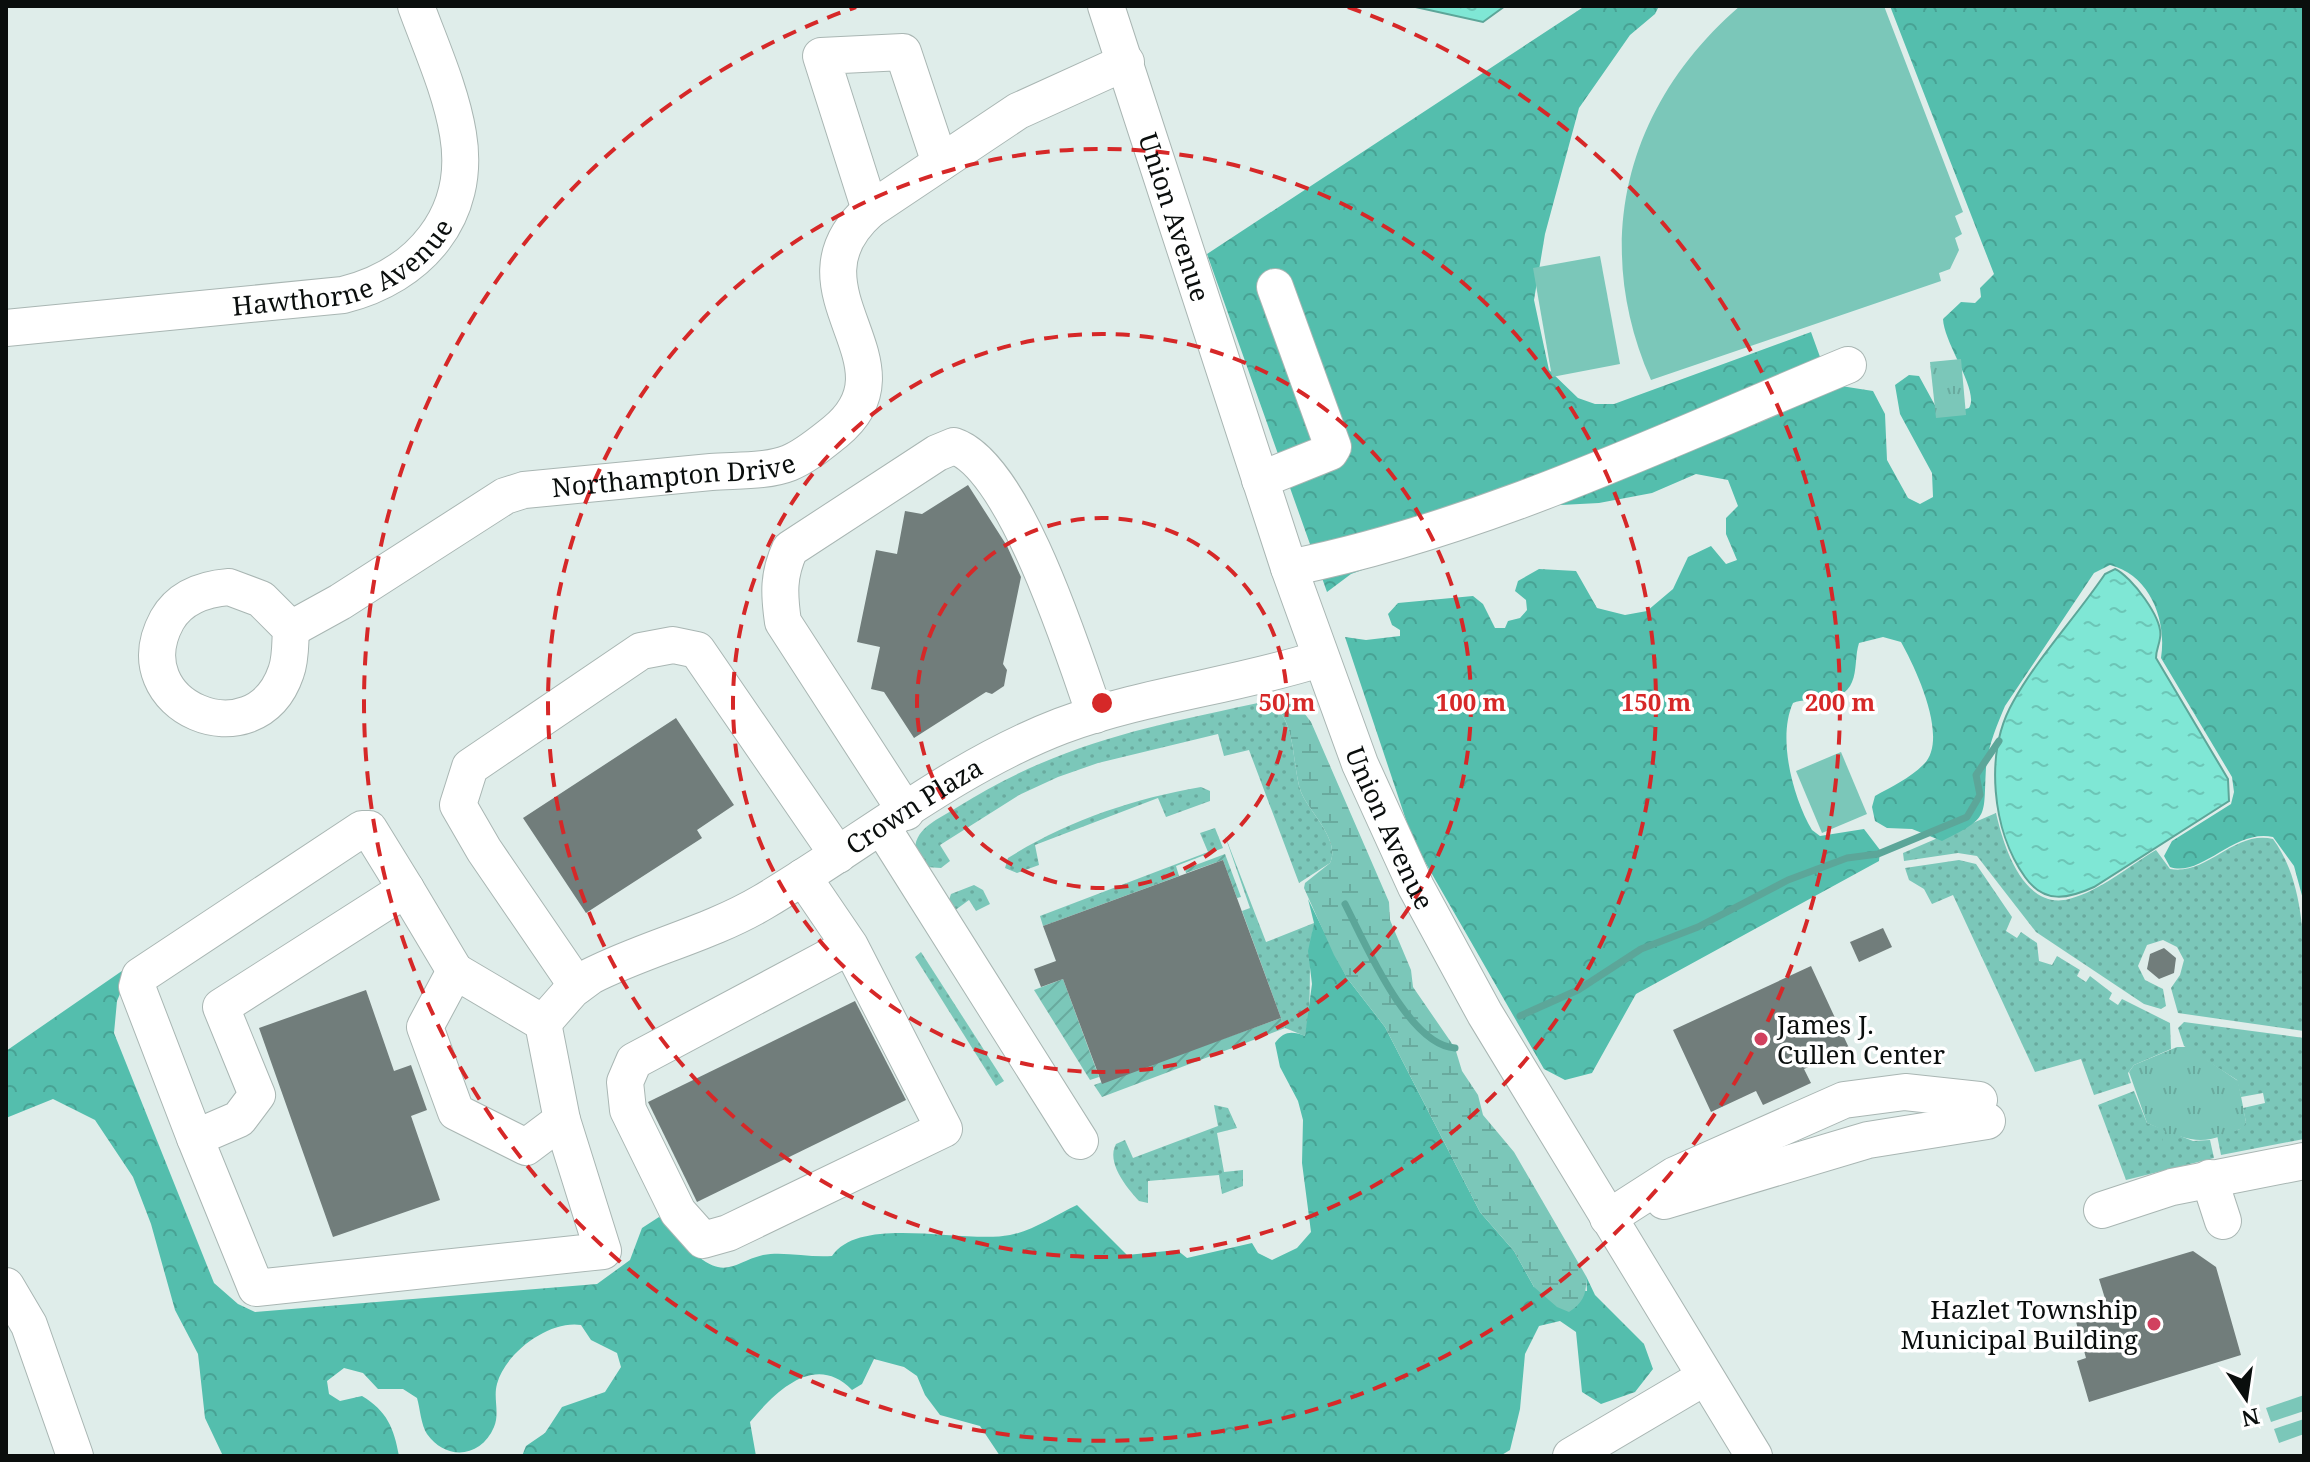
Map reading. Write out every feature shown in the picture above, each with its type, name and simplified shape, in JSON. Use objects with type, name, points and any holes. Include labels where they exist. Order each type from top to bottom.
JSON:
[{"type":"street","name":"Hawthorne Avenue","points":[[6,328],[343,295],[389,280],[418,259],[445,223],[461,168],[455,120],[416,6]]},
{"type":"street","name":"Union Avenue","points":[[1106,6],[1319,659],[1360,764],[1416,887],[1485,1014],[1754,1456]]},
{"type":"street","points":[[870,210],[821,56],[903,52],[940,163]]},
{"type":"street","name":"Northampton Drive","points":[[291,629],[340,602],[505,496],[524,490],[778,466],[819,445],[850,420],[860,403],[865,383],[863,362],[838,286],[837,265],[842,244],[852,226],[870,210],[1018,111],[1126,62]]},
{"type":"street","points":[[1260,480],[1330,452],[1333,447],[1275,287]]},
{"type":"street","points":[[1289,568],[1396,544],[1599,468],[1848,365]]},
{"type":"street","points":[[1080,1141],[783,622],[780,570],[790,549],[937,453],[954,446],[969,451],[994,480],[1052,589],[1095,715]]},
{"type":"street","points":[[577,986],[484,850],[458,805],[470,767],[641,651],[673,645],[697,650],[838,855]]},
{"type":"street","name":"Crown Plaza","points":[[543,1023],[577,986],[617,963],[760,904],[1025,741],[1095,715],[1263,677],[1319,659]]},
{"type":"street","points":[[362,829],[369,829],[455,971],[543,1023],[562,1120],[603,1251],[256,1288],[137,987],[140,976],[362,829]]},
{"type":"street","points":[[803,877],[850,946],[944,1129],[728,1233],[703,1240],[678,1212],[628,1110],[625,1082],[634,1061],[850,946]]},
{"type":"street","points":[[195,1138],[239,1119],[257,1095],[221,1007],[406,889]]},
{"type":"street","points":[[455,971],[425,1027],[456,1112],[526,1147],[562,1120]]},
{"type":"street","points":[[1608,1218],[1868,1140],[1983,1110]]},
{"type":"street","points":[[2102,1210],[2209,1178],[2304,1161]]},
{"type":"street","points":[[2209,1178],[2223,1221]]},
{"type":"street","points":[[6,1286],[29,1325],[75,1456]]},
{"type":"street","points":[[1571,1456],[1705,1377]]},
{"type":"green space","points":[[1585,6],[1659,6],[1655,14],[1630,35],[1579,108],[1545,234],[1534,300],[1549,370],[1578,398],[1595,404],[1614,404],[1811,332],[1828,379],[1841,386],[1873,391],[1885,414],[1887,460],[1908,498],[1920,504],[1933,497],[1932,473],[1900,414],[1895,385],[1909,375],[1919,376],[1937,409],[1958,411],[1969,408],[1970,390],[1943,319],[1961,302],[1975,303],[1981,297],[1980,288],[1994,274],[1890,6],[2304,6],[2304,903],[2294,866],[2273,837],[2245,839],[2194,866],[2170,867],[2164,856],[2172,841],[2231,804],[2234,792],[2232,777],[2161,658],[2161,629],[2153,601],[2136,578],[2110,565],[2094,573],[2005,706],[1989,752],[1981,814],[1969,826],[1942,841],[1912,829],[1887,828],[1875,821],[1872,807],[1875,796],[1912,774],[1930,754],[1932,722],[1922,686],[1901,642],[1883,637],[1859,643],[1854,678],[1848,689],[1834,697],[1793,703],[1788,717],[1787,750],[1793,785],[1812,830],[1820,836],[1864,829],[1880,850],[1879,861],[1636,994],[1592,1073],[1565,1080],[1544,1069],[1413,841],[1345,637],[1366,640],[1400,636],[1400,630],[1392,625],[1388,614],[1398,603],[1473,596],[1483,604],[1495,628],[1505,628],[1508,621],[1520,618],[1527,610],[1526,600],[1515,591],[1518,581],[1539,569],[1576,571],[1597,608],[1625,615],[1647,611],[1673,589],[1688,557],[1711,546],[1726,564],[1737,560],[1726,534],[1726,518],[1738,506],[1728,480],[1696,474],[1652,493],[1599,503],[1542,506],[1351,574],[1327,592],[1207,254]]},
{"type":"green space","points":[[1740,6],[1884,6],[1963,212],[1955,216],[1962,234],[1955,238],[1959,250],[1950,269],[1939,273],[1941,281],[1651,380],[1633,328],[1623,277],[1623,227],[1630,178],[1646,131],[1670,86],[1701,44]]},
{"type":"green space","points":[[1600,256],[1620,364],[1552,377],[1533,268]]},
{"type":"green space","points":[[1961,359],[1966,415],[1936,418],[1930,362]]},
{"type":"green space","points":[[1267,701],[1277,708],[1289,729],[1301,792],[1331,845],[1330,863],[1299,883],[1249,750],[1224,756],[1218,734],[1098,763],[1019,795],[940,845],[950,861],[941,868],[926,867],[915,849],[919,835],[930,824],[1032,767],[1144,729]]},
{"type":"green space","points":[[1267,701],[1298,705],[1311,722],[1389,902],[1390,920],[1411,970],[1413,987],[1455,1048],[1462,1071],[1478,1095],[1483,1115],[1514,1152],[1586,1276],[1584,1297],[1569,1312],[1557,1307],[1534,1287],[1514,1251],[1480,1212],[1385,1027],[1347,978],[1334,955],[1304,888],[1305,883],[1330,863],[1331,845],[1301,792],[1289,729],[1277,708]]},
{"type":"green space","points":[[1841,752],[1867,814],[1822,833],[1796,771]]},
{"type":"green space","points":[[1201,787],[1210,791],[1210,801],[1166,817],[1158,798],[1035,845],[1039,865],[1017,873],[1005,868],[1008,858],[1077,822],[1125,805]]},
{"type":"green space","points":[[1996,813],[2018,872],[2039,895],[2053,900],[2069,899],[2092,890],[2156,850],[2170,869],[2183,869],[2196,866],[2246,841],[2273,839],[2285,859],[2299,905],[2304,956],[2304,1031],[2178,1013],[2171,988],[2180,975],[2184,960],[2177,947],[2163,940],[2147,945],[2138,966],[2145,980],[2163,989],[2166,1006],[2161,1009],[2144,1004],[2036,932],[1977,856],[1958,853],[1904,861],[1903,853]]},
{"type":"green space","points":[[1215,828],[1223,848],[1176,866],[1179,876],[1043,926],[1040,916],[1208,852],[1200,833]]},
{"type":"green space","points":[[1224,833],[1266,942],[1314,923],[1305,1036],[1285,1028],[1281,1018],[1242,911],[1250,908]]},
{"type":"green space","points":[[1225,854],[1241,897],[1237,898],[1223,860],[1186,873],[1185,869]]},
{"type":"green space","points":[[1959,860],[1976,864],[2012,917],[2006,931],[2017,938],[2021,932],[2037,943],[2039,961],[2052,965],[2057,956],[2080,970],[2077,976],[2086,982],[2090,976],[2112,993],[2109,999],[2118,1005],[2122,999],[2170,1023],[2171,1049],[2134,1065],[2128,1073],[2131,1083],[2094,1095],[2081,1059],[2035,1072],[1953,895],[1932,904],[1924,889],[1909,880],[1905,868]]},
{"type":"green space","points":[[974,885],[983,890],[990,904],[976,911],[969,900],[954,911],[948,903],[951,894]]},
{"type":"green space","points":[[1308,899],[1347,978],[1385,1027],[1480,1212],[1514,1251],[1534,1287],[1587,1291],[1586,1276],[1595,1295],[1644,1344],[1653,1369],[1635,1392],[1601,1404],[1582,1392],[1576,1332],[1560,1321],[1539,1326],[1525,1354],[1520,1409],[1510,1450],[1500,1456],[1000,1456],[980,1426],[940,1415],[925,1395],[917,1376],[904,1367],[874,1359],[862,1384],[852,1390],[838,1379],[824,1375],[810,1375],[784,1388],[750,1422],[756,1456],[522,1456],[526,1446],[545,1433],[562,1407],[605,1392],[621,1367],[617,1353],[591,1340],[581,1325],[569,1325],[542,1333],[509,1361],[497,1384],[494,1427],[481,1445],[472,1450],[453,1452],[444,1449],[427,1434],[417,1398],[403,1389],[378,1389],[363,1373],[344,1368],[327,1381],[329,1394],[340,1401],[362,1396],[378,1408],[392,1429],[399,1456],[223,1456],[205,1418],[198,1354],[175,1310],[151,1224],[133,1177],[95,1120],[53,1099],[6,1118],[6,1051],[132,964],[117,1001],[114,1033],[214,1283],[238,1304],[255,1312],[597,1284],[630,1260],[642,1228],[659,1217],[699,1257],[724,1268],[771,1254],[832,1256],[846,1243],[865,1236],[888,1233],[1010,1235],[1077,1205],[1127,1255],[1177,1250],[1187,1258],[1252,1243],[1258,1253],[1272,1260],[1297,1248],[1311,1232],[1302,1163],[1303,1120],[1298,1101],[1280,1067],[1275,1043],[1288,1033],[1305,1036],[1312,984],[1308,951],[1314,923]]},
{"type":"green space","points":[[921,952],[1004,1081],[996,1086],[915,957]]},
{"type":"green space","points":[[1063,979],[1099,1077],[1090,1080],[1034,990]]},
{"type":"green space","points":[[1281,1018],[1285,1028],[1102,1097],[1094,1085]]},
{"type":"green space","points":[[2184,1022],[2304,1038],[2304,1139],[2221,1155],[2217,1135],[2240,1129],[2246,1122],[2243,1108],[2265,1103],[2263,1093],[2241,1097],[2237,1080],[2184,1046],[2178,1028]]},
{"type":"green space","points":[[2177,1047],[2188,1047],[2238,1081],[2246,1122],[2243,1128],[2205,1140],[2179,1136],[2175,1146],[2162,1142],[2165,1131],[2147,1123],[2129,1072],[2134,1065]]},
{"type":"green space","points":[[2134,1091],[2147,1123],[2193,1141],[2210,1140],[2214,1158],[2126,1180],[2098,1105]]},
{"type":"green space","points":[[1214,1105],[1228,1108],[1237,1128],[1217,1133],[1224,1172],[1243,1170],[1243,1186],[1222,1194],[1219,1175],[1148,1181],[1148,1203],[1139,1201],[1123,1182],[1115,1166],[1116,1144],[1125,1140],[1133,1158],[1218,1126]]},
{"type":"green space","points":[[2304,1395],[2304,1411],[2271,1422],[2266,1408]]},
{"type":"green space","points":[[2304,1419],[2304,1434],[2279,1443],[2274,1429]]},
{"type":"water","points":[[1411,6],[1505,6],[1483,22]]},
{"type":"water","points":[[2115,569],[2145,599],[2157,620],[2160,638],[2156,658],[2228,779],[2229,801],[2094,887],[2057,897],[2032,886],[2005,837],[1996,791],[1998,744],[2004,722],[2023,685],[2105,574]]},
{"type":"building","points":[[968,485],[1007,546],[1021,577],[1003,664],[1007,670],[1004,686],[992,694],[986,692],[914,738],[884,692],[871,689],[880,647],[857,642],[876,550],[897,554],[905,511],[922,514]]},
{"type":"building","points":[[676,718],[734,805],[697,830],[702,838],[586,913],[523,818]]},
{"type":"building","points":[[1223,860],[1281,1018],[1102,1084],[1063,979],[1041,987],[1034,969],[1056,961],[1043,926]]},
{"type":"building","points":[[1883,928],[1892,947],[1859,962],[1850,942]]},
{"type":"building","points":[[2164,948],[2176,958],[2174,973],[2159,979],[2147,969],[2150,954]]},
{"type":"building","name":"James J. Cullen Center","points":[[1811,966],[1849,1048],[1804,1069],[1811,1083],[1763,1105],[1756,1091],[1711,1112],[1673,1030]]},
{"type":"building","points":[[366,990],[394,1071],[411,1065],[427,1110],[411,1116],[440,1200],[333,1237],[259,1028]]},
{"type":"building","points":[[855,1001],[906,1100],[697,1202],[648,1102]]},
{"type":"building","name":"Hazlet Township Municipal Building","points":[[2193,1251],[2216,1267],[2241,1355],[2089,1402],[2077,1361],[2086,1358],[2075,1318],[2107,1305],[2099,1279]]},
{"type":"waterway","points":[[1520,1016],[1578,990],[1641,949],[1698,927],[1788,880],[1847,858],[1878,854],[1967,817],[1980,795],[1976,775],[1999,741]]},
{"type":"waterway","points":[[1345,904],[1376,966],[1405,1011],[1421,1030],[1438,1043],[1455,1048]]},
{"type":"place","name":"James J. Cullen Center","points":[[1761,1039]]},
{"type":"place","name":"Hazlet Township Municipal Building","points":[[2154,1324]]}]
